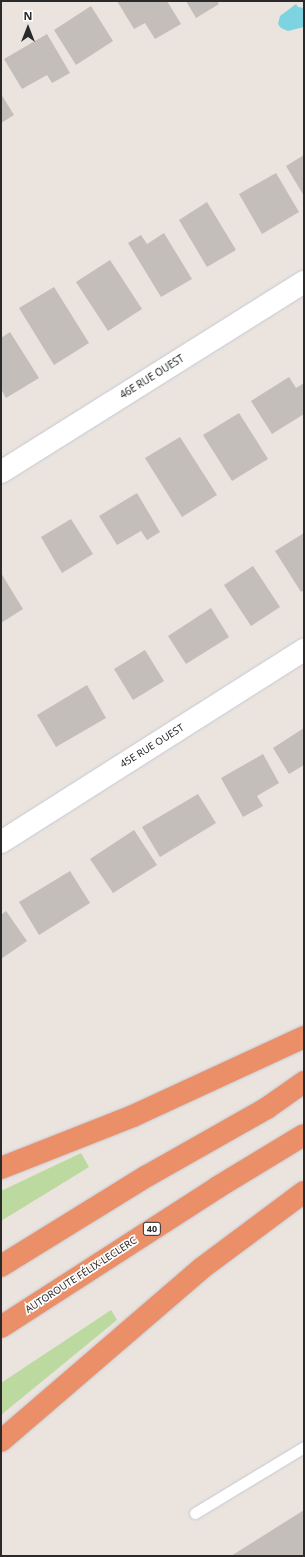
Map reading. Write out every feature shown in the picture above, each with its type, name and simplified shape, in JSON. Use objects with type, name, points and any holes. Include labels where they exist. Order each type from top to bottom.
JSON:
[{"type":"highway","points":[[1,1168],[133,1116],[304,1038]]},
{"type":"highway","points":[[1,1266],[147,1176],[267,1108],[304,1082]]},
{"type":"highway","name":"AUTOROUTE FÉLIX-LECLERC","points":[[1,1327],[218,1187],[304,1135]]},
{"type":"highway","points":[[1,1441],[202,1268],[304,1192]]},
{"type":"street","name":"46E RUE OUEST","points":[[1,472],[304,282]]},
{"type":"street","name":"45E RUE OUEST","points":[[1,842],[304,650]]},
{"type":"lane","points":[[196,1513],[304,1447]]},
{"type":"green space","points":[[81,1153],[89,1167],[1,1221],[1,1191]]},
{"type":"green space","points":[[111,1310],[117,1320],[1,1415],[1,1383]]},
{"type":"water","points":[[296,4],[298,7],[304,8],[304,27],[288,31],[281,28],[278,24],[280,16]]},
{"type":"building","points":[[117,1],[167,1],[181,24],[155,39],[145,23],[134,29]]},
{"type":"building","points":[[186,1],[217,1],[219,4],[196,18]]},
{"type":"building","points":[[91,6],[113,41],[76,65],[54,30]]},
{"type":"building","points":[[47,34],[70,73],[52,83],[47,75],[22,89],[4,59]]},
{"type":"building","points":[[1,94],[14,115],[1,123]]},
{"type":"building","points":[[304,155],[304,196],[286,166]]},
{"type":"building","points":[[276,173],[299,212],[262,234],[239,194]]},
{"type":"building","points":[[207,202],[236,250],[207,267],[179,220]]},
{"type":"building","points":[[164,233],[192,279],[161,297],[128,243],[141,235],[147,244]]},
{"type":"building","points":[[110,260],[142,309],[108,331],[76,282]]},
{"type":"building","points":[[54,287],[89,343],[54,365],[19,308]]},
{"type":"building","points":[[10,332],[39,378],[6,398],[1,389],[1,338]]},
{"type":"building","points":[[289,377],[296,388],[304,383],[304,414],[272,434],[251,401]]},
{"type":"building","points":[[239,413],[268,459],[232,481],[203,435]]},
{"type":"building","points":[[180,437],[217,495],[182,517],[145,458]]},
{"type":"building","points":[[137,493],[160,532],[147,540],[141,531],[117,545],[99,516]]},
{"type":"building","points":[[71,519],[93,554],[62,573],[41,537]]},
{"type":"building","points":[[304,533],[304,590],[301,592],[275,551]]},
{"type":"building","points":[[253,566],[280,607],[251,626],[224,585]]},
{"type":"building","points":[[1,573],[23,609],[1,623]]},
{"type":"building","points":[[211,608],[229,637],[186,664],[168,636]]},
{"type":"building","points":[[145,650],[164,681],[133,700],[114,669]]},
{"type":"building","points":[[87,685],[106,718],[56,747],[37,715]]},
{"type":"building","points":[[304,728],[304,765],[289,774],[273,748]]},
{"type":"building","points":[[263,754],[279,783],[257,796],[263,806],[243,817],[221,778]]},
{"type":"building","points":[[198,794],[216,823],[160,857],[142,827]]},
{"type":"building","points":[[134,830],[157,865],[113,893],[90,859]]},
{"type":"building","points":[[70,871],[90,903],[39,935],[19,902]]},
{"type":"building","points":[[6,911],[27,941],[1,959],[1,915]]},
{"type":"building","points":[[304,1510],[304,1556],[231,1556]]}]
